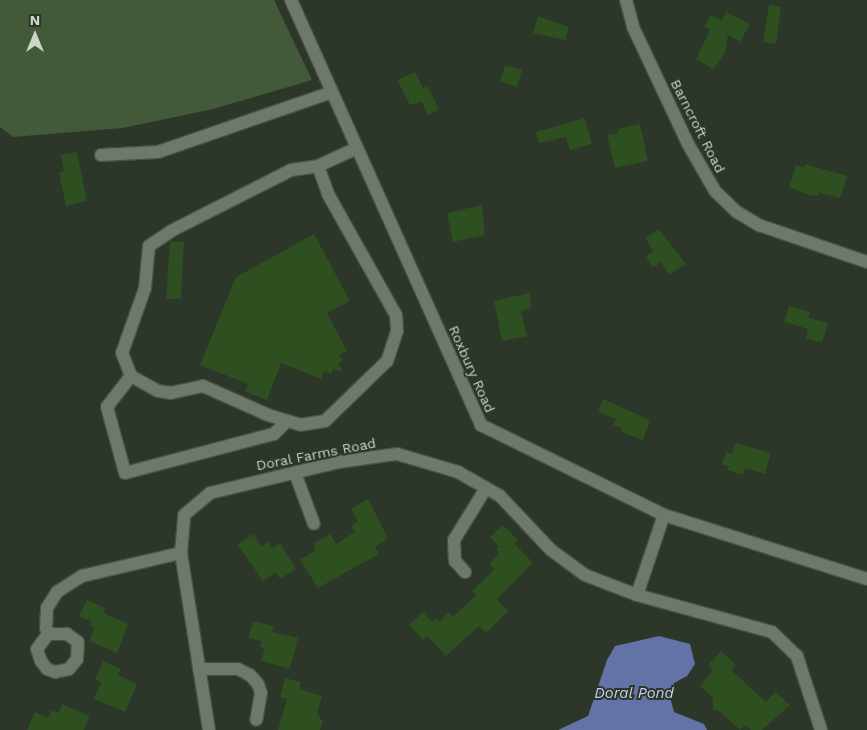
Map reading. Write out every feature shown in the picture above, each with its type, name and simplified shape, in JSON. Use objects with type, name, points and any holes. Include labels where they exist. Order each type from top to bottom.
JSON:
[{"type":"street","name":"Roxbury Road","points":[[291,0],[481,425],[664,515],[867,579]]},
{"type":"street","name":"Barncroft Road","points":[[626,0],[634,27],[688,144],[715,191],[737,212],[759,225],[867,262]]},
{"type":"street","points":[[101,155],[158,152],[332,92]]},
{"type":"street","points":[[318,166],[328,194],[396,314],[396,331],[387,361],[325,421],[301,425],[203,386],[164,392],[131,376],[122,353],[145,288],[149,246],[171,231],[292,170],[318,166],[357,148]]},
{"type":"street","points":[[131,376],[107,407],[125,473],[274,434],[287,421]]},
{"type":"street","name":"Doral Farms Road","points":[[209,730],[180,553],[184,515],[210,493],[295,472],[397,454],[458,472],[500,496],[551,550],[585,575],[637,595],[772,632],[797,656],[821,730]]},
{"type":"street","points":[[295,472],[314,524]]},
{"type":"street","points":[[465,572],[455,561],[454,540],[486,488]]},
{"type":"street","points":[[637,595],[664,515]]},
{"type":"street","points":[[48,634],[45,619],[47,608],[67,583],[82,576],[180,553]]},
{"type":"street","points":[[199,669],[238,669],[250,675],[258,684],[261,693],[256,720]]},
{"type":"green space","points":[[0,0],[274,0],[312,80],[213,109],[123,128],[13,137],[0,127]]},
{"type":"water","name":"Doral Pond","points":[[659,636],[690,644],[695,664],[687,676],[674,683],[670,697],[674,712],[704,724],[707,730],[558,730],[588,716],[607,660],[615,646]]},
{"type":"building","points":[[769,5],[781,7],[776,44],[763,42]]},
{"type":"building","points":[[726,12],[750,24],[740,42],[728,35],[725,53],[713,69],[696,59],[710,30],[704,27],[711,15],[722,20]]},
{"type":"building","points":[[538,16],[569,27],[565,40],[533,33]]},
{"type":"building","points":[[505,65],[522,70],[517,87],[500,81]]},
{"type":"building","points":[[415,72],[423,88],[428,86],[439,110],[428,115],[422,102],[410,105],[397,80]]},
{"type":"building","points":[[585,118],[592,144],[570,150],[566,137],[539,143],[536,132]]},
{"type":"building","points":[[640,124],[648,161],[615,168],[607,135],[618,133],[618,129]]},
{"type":"building","points":[[77,152],[87,201],[66,206],[59,172],[64,171],[61,155]]},
{"type":"building","points":[[805,164],[847,176],[840,198],[819,193],[818,196],[809,195],[789,187],[796,165],[804,168]]},
{"type":"building","points":[[482,205],[485,235],[453,242],[447,213]]},
{"type":"building","points":[[659,229],[686,264],[669,275],[661,262],[653,268],[646,256],[653,251],[645,238]]},
{"type":"building","points":[[314,234],[350,301],[327,313],[347,351],[339,355],[343,361],[338,363],[343,372],[333,369],[331,374],[324,371],[321,379],[281,363],[267,400],[245,391],[248,384],[200,365],[236,277]]},
{"type":"building","points":[[170,242],[184,242],[181,299],[166,299]]},
{"type":"building","points":[[529,293],[532,308],[521,311],[527,336],[502,341],[494,301]]},
{"type":"building","points":[[789,306],[810,312],[808,318],[828,323],[822,343],[806,338],[808,329],[784,322]]},
{"type":"building","points":[[603,399],[650,420],[643,440],[621,432],[622,428],[613,425],[616,419],[598,412]]},
{"type":"building","points":[[736,443],[771,453],[765,474],[745,468],[743,475],[727,470],[729,466],[722,464],[726,452],[732,454]]},
{"type":"building","points":[[368,499],[388,538],[375,547],[379,554],[318,588],[300,560],[316,550],[313,544],[330,534],[336,544],[355,532],[351,526],[358,521],[351,509]]},
{"type":"building","points":[[503,525],[518,540],[514,543],[533,563],[497,599],[508,611],[486,633],[479,626],[446,656],[427,636],[423,640],[409,625],[423,612],[432,622],[436,618],[439,622],[449,612],[453,617],[476,595],[472,591],[495,569],[489,564],[499,554],[496,550],[499,547],[490,537]]},
{"type":"building","points":[[254,534],[261,546],[268,542],[272,548],[280,543],[296,569],[280,579],[276,572],[263,581],[237,544]]},
{"type":"building","points":[[87,600],[105,608],[104,613],[128,624],[117,653],[89,641],[95,628],[90,626],[92,622],[79,616]]},
{"type":"building","points":[[253,621],[274,626],[272,632],[298,638],[290,669],[261,661],[265,648],[260,647],[261,641],[248,638]]},
{"type":"building","points":[[721,651],[736,665],[731,670],[766,702],[775,692],[790,705],[762,730],[751,730],[746,725],[740,730],[718,710],[713,710],[713,698],[700,686],[713,670],[708,665]]},
{"type":"building","points":[[103,661],[121,669],[118,675],[137,684],[125,712],[94,699],[101,682],[95,679]]},
{"type":"building","points":[[285,678],[301,682],[299,689],[322,696],[317,713],[323,722],[320,730],[278,730],[287,699],[280,697]]},
{"type":"building","points":[[62,704],[90,716],[84,730],[27,730],[35,712],[48,718],[52,710],[59,713]]}]
